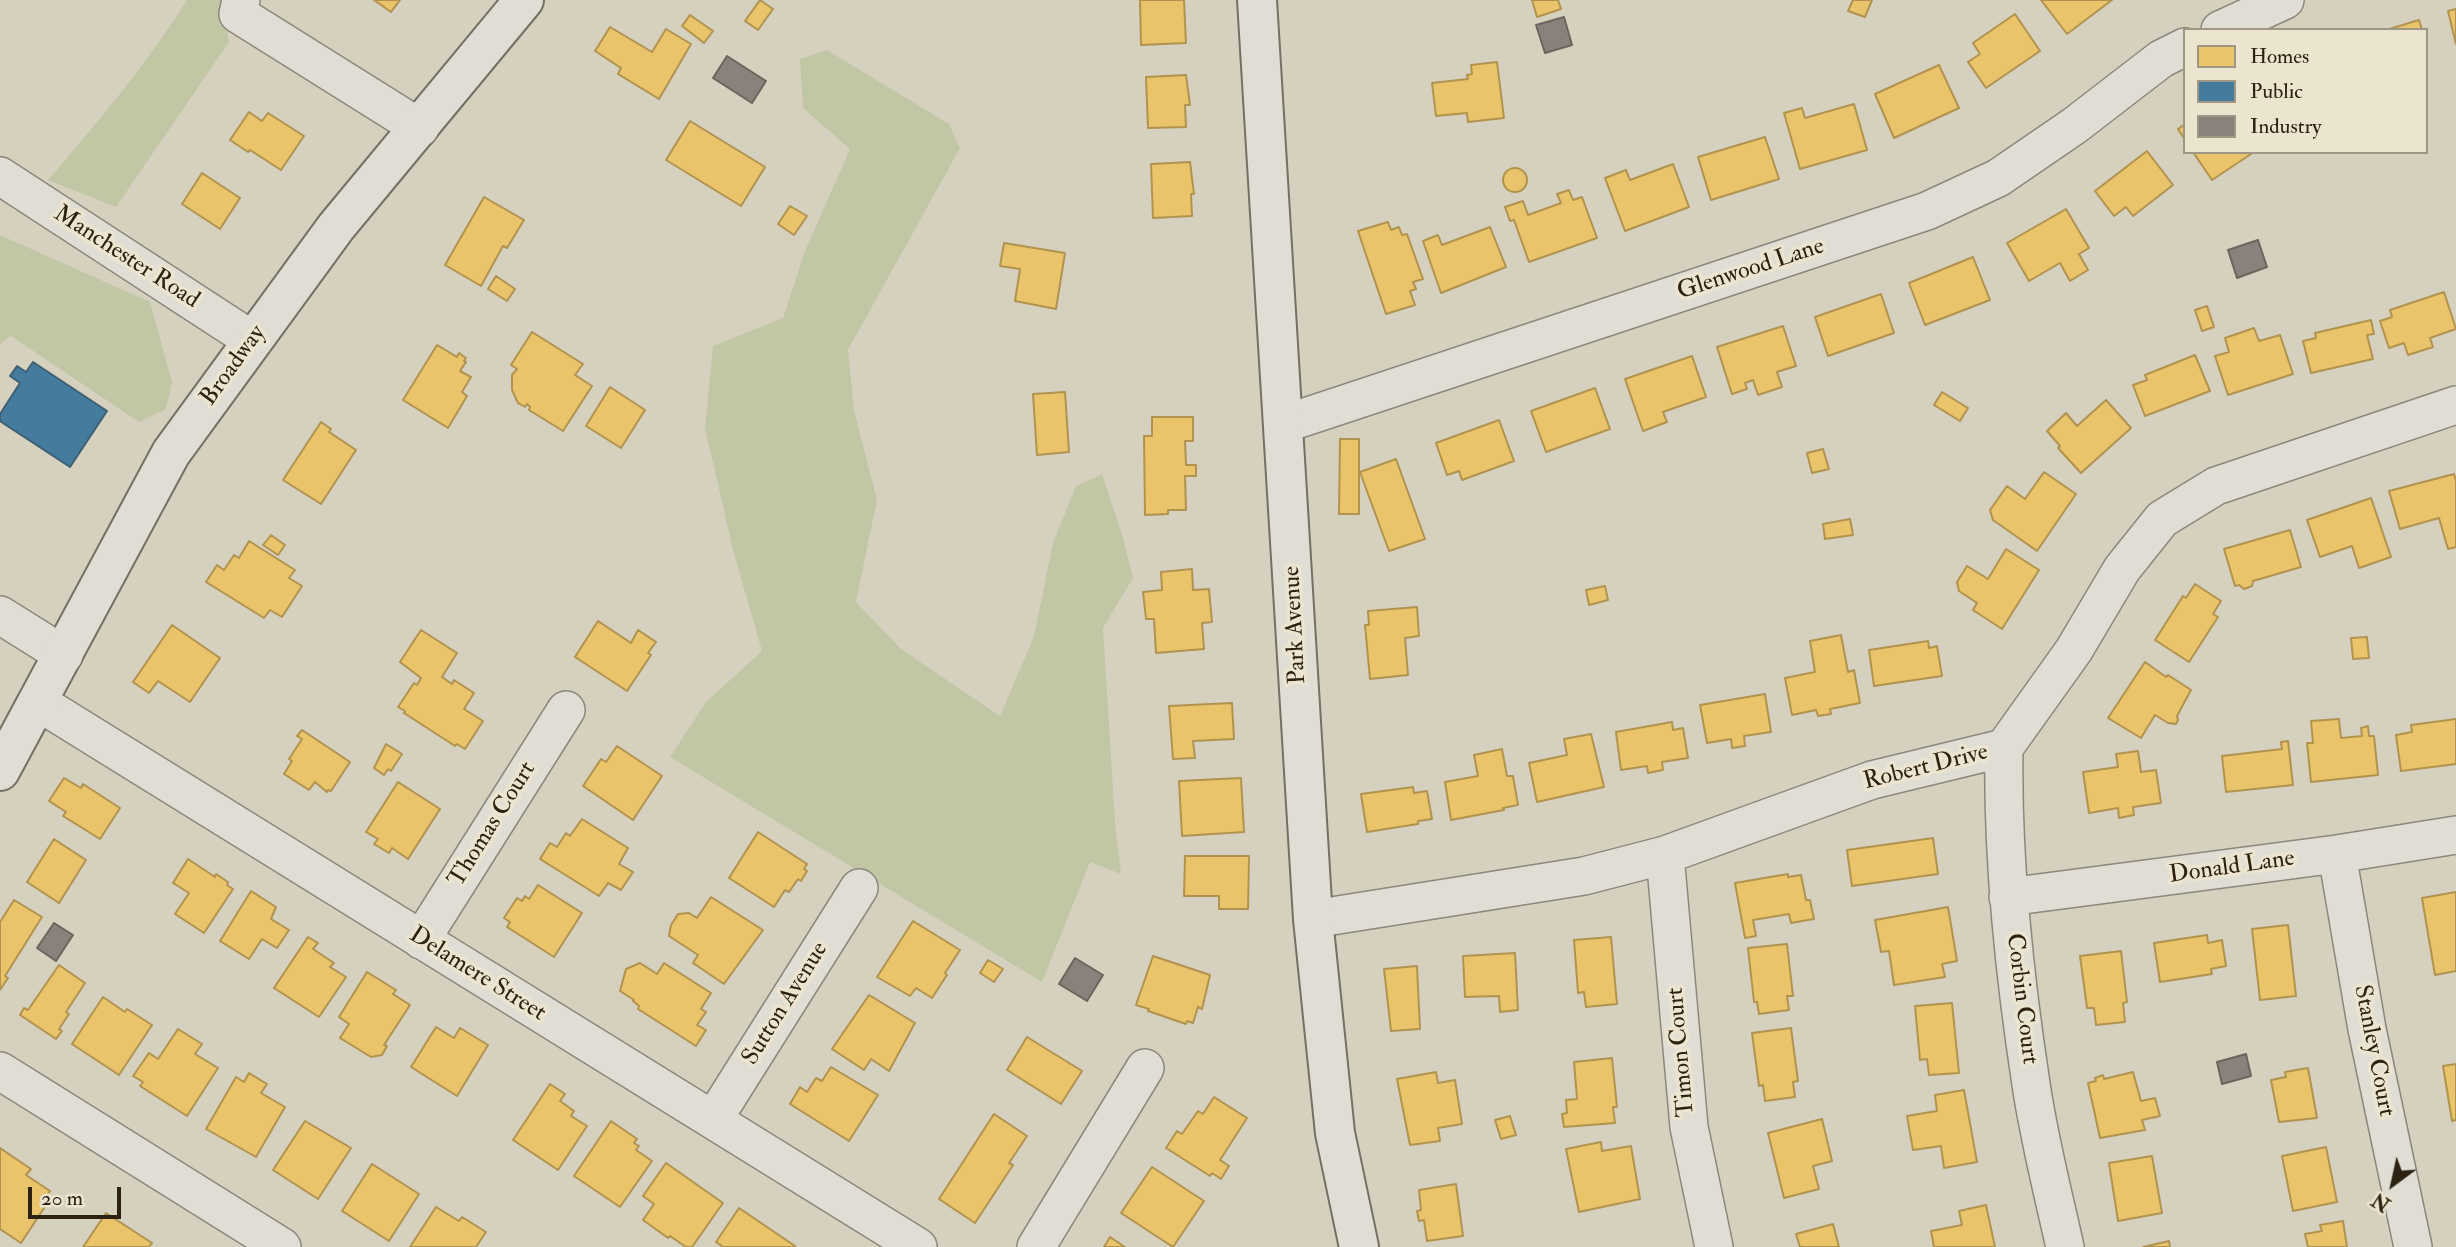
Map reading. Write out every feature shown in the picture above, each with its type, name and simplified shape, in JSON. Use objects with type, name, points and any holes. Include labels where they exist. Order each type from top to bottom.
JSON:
[{"type":"main road","name":"Broadway","points":[[0,771],[171,453],[336,227],[524,0]]},
{"type":"main road","name":"Park Avenue","points":[[1257,0],[1313,919],[1335,1133],[1359,1247]]},
{"type":"street","points":[[242,0],[238,14],[420,128]]},
{"type":"street","points":[[2224,28],[2285,0]]},
{"type":"street","name":"Glenwood Lane","points":[[1284,425],[1927,211],[1998,178],[2074,126],[2161,59],[2183,48]]},
{"type":"street","name":"Manchester Road","points":[[0,176],[252,340]]},
{"type":"street","name":"Robert Drive","points":[[1313,919],[1584,876],[1665,855],[1872,780],[2004,748],[2074,650],[2122,569],[2162,519],[2216,486],[2456,405]]},
{"type":"street","points":[[0,615],[64,655]]},
{"type":"street","name":"Delamere Street","points":[[38,702],[918,1247]]},
{"type":"street","name":"Thomas Court","points":[[421,940],[566,710]]},
{"type":"street","name":"Corbin Court","points":[[2004,748],[2003,814],[2008,897],[2031,1086],[2065,1247]]},
{"type":"street","name":"Donald Lane","points":[[2008,897],[2456,835]]},
{"type":"street","name":"Stanley Court","points":[[2337,853],[2367,1029],[2413,1247]]},
{"type":"street","name":"Timon Court","points":[[1665,855],[1689,1127],[1714,1247]]},
{"type":"street","name":"Sutton Avenue","points":[[713,1120],[859,888]]},
{"type":"street","points":[[1036,1247],[1144,1068]]},
{"type":"street","points":[[0,1070],[282,1247]]},
{"type":"green space","points":[[187,0],[223,0],[229,42],[116,207],[48,180],[138,70]]},
{"type":"green space","points":[[827,50],[949,124],[960,148],[848,350],[854,410],[877,500],[856,602],[901,649],[1000,716],[1034,636],[1053,543],[1076,486],[1102,474],[1133,578],[1103,628],[1115,822],[1121,874],[1090,862],[1042,982],[670,757],[706,702],[762,651],[734,554],[705,428],[713,346],[783,318],[805,251],[850,149],[803,108],[800,59]]},
{"type":"green space","points":[[0,235],[150,302],[172,382],[166,409],[139,422],[11,336],[0,344]]},
{"type":"building: Homes","points":[[374,0],[400,0],[391,12]]},
{"type":"building: Homes","points":[[760,0],[773,9],[758,30],[745,21]]},
{"type":"building: Homes","points":[[1140,0],[1184,0],[1186,43],[1141,45]]},
{"type":"building: Homes","points":[[1532,0],[1558,0],[1561,9],[1537,17]]},
{"type":"building: Homes","points":[[1853,0],[1872,0],[1865,17],[1848,11]]},
{"type":"building: Homes","points":[[2041,0],[2112,0],[2067,34]]},
{"type":"building: Homes","points":[[2456,9],[2456,44],[2448,11]]},
{"type":"building: Homes","points":[[2015,14],[2040,51],[1986,88],[1968,62],[1980,54],[1973,43]]},
{"type":"building: Homes","points":[[690,15],[713,31],[704,43],[682,26]]},
{"type":"building: Homes","points":[[2419,20],[2421,28],[2393,28]]},
{"type":"building: Homes","points":[[610,27],[652,52],[666,29],[691,44],[659,99],[618,74],[621,68],[595,51]]},
{"type":"building: Homes","points":[[1497,62],[1504,118],[1468,122],[1467,113],[1436,116],[1432,83],[1468,79],[1467,75],[1472,74],[1471,65]]},
{"type":"building: Homes","points":[[1939,65],[1959,108],[1894,138],[1875,94]]},
{"type":"building: Homes","points":[[1186,75],[1190,105],[1185,105],[1186,127],[1148,128],[1146,77]]},
{"type":"building: Homes","points":[[1854,104],[1867,150],[1800,169],[1784,113],[1802,108],[1805,118]]},
{"type":"building: Homes","points":[[249,112],[262,121],[268,113],[304,136],[281,170],[230,140]]},
{"type":"building: Homes","points":[[690,121],[765,167],[741,206],[666,160]]},
{"type":"building: Homes","points":[[1765,137],[1779,179],[1711,200],[1698,157]]},
{"type":"building: Homes","points":[[2147,151],[2173,185],[2133,216],[2126,207],[2114,216],[2095,191]]},
{"type":"building: Homes","points":[[2194,154],[2251,154],[2212,180]]},
{"type":"building: Homes","points":[[1190,162],[1194,194],[1191,194],[1192,216],[1153,218],[1151,164]]},
{"type":"building: Homes","points":[[1673,164],[1689,207],[1625,231],[1605,178],[1626,170],[1630,180]]},
{"type":"building: Homes","points":[[1515,168],[1523,172],[1527,180],[1523,188],[1515,192],[1507,188],[1503,180],[1507,172]]},
{"type":"building: Homes","points":[[202,173],[240,198],[220,229],[182,204]]},
{"type":"building: Homes","points":[[1569,190],[1573,200],[1582,197],[1597,238],[1529,262],[1514,220],[1510,221],[1505,207],[1523,201],[1528,215],[1561,203],[1557,194]]},
{"type":"building: Homes","points":[[484,197],[524,220],[507,248],[503,246],[481,286],[445,265]]},
{"type":"building: Homes","points":[[790,206],[807,216],[794,235],[778,224]]},
{"type":"building: Homes","points":[[2066,209],[2089,248],[2079,254],[2088,270],[2070,281],[2060,263],[2029,281],[2007,243]]},
{"type":"building: Homes","points":[[1388,222],[1391,230],[1399,227],[1402,235],[1407,234],[1423,279],[1413,282],[1416,289],[1410,291],[1415,305],[1386,314],[1358,231]]},
{"type":"building: Homes","points":[[1490,227],[1506,267],[1441,293],[1423,241],[1438,235],[1442,245]]},
{"type":"building: Homes","points":[[1004,243],[1065,253],[1056,309],[1015,301],[1020,269],[1000,266]]},
{"type":"building: Homes","points":[[1973,257],[1990,300],[1925,325],[1909,283]]},
{"type":"building: Homes","points":[[496,276],[515,289],[507,301],[488,289]]},
{"type":"building: Homes","points":[[2444,292],[2456,329],[2430,338],[2433,347],[2408,355],[2404,343],[2389,348],[2380,321],[2392,317],[2390,310]]},
{"type":"building: Homes","points":[[1881,294],[1894,333],[1828,356],[1815,317]]},
{"type":"building: Homes","points":[[2207,306],[2214,327],[2202,331],[2195,310]]},
{"type":"building: Homes","points":[[2371,320],[2374,334],[2367,335],[2373,359],[2311,373],[2303,341],[2316,338],[2315,333]]},
{"type":"building: Homes","points":[[1783,326],[1796,366],[1777,372],[1782,387],[1758,395],[1753,380],[1745,383],[1747,389],[1732,394],[1717,347]]},
{"type":"building: Homes","points":[[2254,328],[2259,341],[2280,335],[2293,374],[2228,395],[2215,356],[2229,352],[2225,338]]},
{"type":"building: Homes","points":[[532,332],[583,364],[575,375],[592,386],[563,431],[529,410],[527,404],[525,407],[518,403],[512,390],[512,375],[517,369],[511,365]]},
{"type":"building: Homes","points":[[437,345],[457,357],[459,353],[466,358],[460,371],[471,377],[462,392],[467,396],[448,428],[403,400]]},
{"type":"building: Homes","points":[[2195,355],[2210,391],[2145,416],[2133,385],[2147,380],[2145,375]]},
{"type":"building: Homes","points":[[1692,356],[1706,397],[1663,412],[1667,422],[1643,431],[1625,379]]},
{"type":"building: Homes","points":[[610,387],[645,410],[621,448],[586,426]]},
{"type":"building: Homes","points":[[1595,388],[1610,429],[1546,452],[1531,411]]},
{"type":"building: Homes","points":[[1065,392],[1069,452],[1037,455],[1033,394]]},
{"type":"building: Homes","points":[[1942,392],[1968,408],[1960,421],[1934,405]]},
{"type":"building: Homes","points":[[2106,400],[2131,428],[2081,473],[2058,448],[2060,446],[2047,431],[2066,413],[2077,426]]},
{"type":"building: Homes","points":[[1152,417],[1193,417],[1193,441],[1185,441],[1186,465],[1196,465],[1196,476],[1185,476],[1186,510],[1168,510],[1168,514],[1145,515],[1144,436],[1152,436]]},
{"type":"building: Homes","points":[[1499,420],[1514,461],[1462,480],[1459,471],[1447,475],[1436,443]]},
{"type":"building: Homes","points":[[321,422],[331,429],[329,432],[356,450],[321,504],[283,480]]},
{"type":"building: Homes","points":[[1340,439],[1359,439],[1359,514],[1339,514]]},
{"type":"building: Homes","points":[[1823,449],[1829,469],[1812,473],[1807,453]]},
{"type":"building: Homes","points":[[1396,459],[1425,539],[1389,551],[1360,472]]},
{"type":"building: Homes","points":[[2044,472],[2076,494],[2037,551],[1993,520],[1990,510],[2007,486],[2025,499]]},
{"type":"building: Homes","points":[[2454,474],[2456,547],[2448,549],[2439,518],[2400,529],[2389,491]]},
{"type":"building: Homes","points":[[2371,498],[2391,557],[2359,568],[2352,546],[2320,557],[2307,520]]},
{"type":"building: Homes","points":[[1850,519],[1853,535],[1825,539],[1823,524]]},
{"type":"building: Homes","points":[[2290,530],[2301,567],[2253,581],[2252,586],[2244,589],[2239,585],[2235,586],[2224,549]]},
{"type":"building: Homes","points":[[271,535],[285,545],[278,555],[263,545]]},
{"type":"building: Homes","points":[[249,541],[295,570],[289,578],[302,586],[282,617],[270,610],[264,618],[206,582],[217,565],[224,570],[234,555],[239,558]]},
{"type":"building: Homes","points":[[2006,549],[2039,570],[2002,629],[1973,610],[1977,603],[1959,591],[1957,582],[1967,566],[1988,579]]},
{"type":"building: Homes","points":[[1192,569],[1193,590],[1209,589],[1212,622],[1202,623],[1204,649],[1156,653],[1154,619],[1146,619],[1143,592],[1162,590],[1161,572]]},
{"type":"building: Homes","points":[[2195,584],[2221,601],[2213,614],[2218,617],[2189,662],[2155,640],[2183,596],[2186,598]]},
{"type":"building: Homes","points":[[1605,586],[1608,600],[1589,605],[1586,590]]},
{"type":"building: Homes","points":[[1417,607],[1419,636],[1405,638],[1408,675],[1370,679],[1365,625],[1369,625],[1368,611]]},
{"type":"building: Homes","points":[[598,621],[631,643],[638,630],[656,642],[648,653],[651,655],[627,691],[575,657]]},
{"type":"building: Homes","points":[[172,625],[220,658],[190,702],[158,681],[149,693],[133,682]]},
{"type":"building: Homes","points":[[421,630],[457,653],[442,677],[452,684],[454,680],[474,693],[464,709],[483,721],[465,749],[457,744],[455,746],[398,707],[414,683],[417,685],[421,678],[400,662]]},
{"type":"building: Homes","points":[[1841,635],[1848,672],[1854,670],[1860,703],[1830,709],[1831,714],[1818,716],[1816,710],[1792,715],[1785,678],[1815,672],[1810,641]]},
{"type":"building: Homes","points":[[2367,637],[2369,658],[2353,659],[2351,638]]},
{"type":"building: Homes","points":[[1928,641],[1929,648],[1937,646],[1942,676],[1874,686],[1869,650]]},
{"type":"building: Homes","points":[[2145,662],[2191,690],[2177,716],[2176,724],[2168,723],[2155,715],[2141,738],[2108,718]]},
{"type":"building: Homes","points":[[1765,694],[1771,732],[1744,736],[1745,746],[1732,748],[1731,739],[1707,743],[1700,705]]},
{"type":"building: Homes","points":[[1232,703],[1234,739],[1193,741],[1195,758],[1173,759],[1169,706]]},
{"type":"building: Homes","points":[[2339,719],[2341,738],[2362,736],[2361,728],[2368,726],[2369,736],[2374,736],[2378,775],[2311,782],[2307,743],[2313,743],[2311,721]]},
{"type":"building: Homes","points":[[2456,719],[2456,764],[2401,771],[2396,735],[2412,732],[2411,725]]},
{"type":"building: Homes","points":[[1672,722],[1673,730],[1683,728],[1688,758],[1662,762],[1663,770],[1648,773],[1647,766],[1621,770],[1616,732]]},
{"type":"building: Homes","points":[[302,730],[350,762],[331,791],[327,792],[315,782],[309,790],[284,774],[292,761],[289,759],[302,739],[297,736]]},
{"type":"building: Homes","points":[[1591,734],[1604,787],[1537,802],[1529,763],[1567,755],[1564,739]]},
{"type":"building: Homes","points":[[2288,741],[2293,785],[2226,792],[2222,756],[2282,749],[2281,742]]},
{"type":"building: Homes","points":[[386,744],[402,754],[391,771],[388,769],[384,775],[374,768]]},
{"type":"building: Homes","points":[[617,746],[662,776],[633,820],[583,786],[601,759],[606,762]]},
{"type":"building: Homes","points":[[1502,749],[1507,776],[1513,776],[1518,805],[1451,820],[1445,782],[1478,776],[1474,755]]},
{"type":"building: Homes","points":[[2138,751],[2141,772],[2156,770],[2161,803],[2133,807],[2134,815],[2119,818],[2118,808],[2089,813],[2083,772],[2118,767],[2116,754]]},
{"type":"building: Homes","points":[[64,778],[81,788],[83,784],[120,808],[100,839],[63,816],[66,812],[49,801]]},
{"type":"building: Homes","points":[[1241,778],[1244,832],[1182,836],[1179,781]]},
{"type":"building: Homes","points":[[398,782],[440,809],[408,859],[392,848],[389,853],[374,844],[378,839],[366,832]]},
{"type":"building: Homes","points":[[1413,787],[1414,793],[1427,791],[1432,819],[1418,821],[1418,824],[1367,832],[1361,794]]},
{"type":"building: Homes","points":[[582,819],[628,848],[619,864],[633,872],[621,890],[608,883],[599,896],[540,859],[550,843],[557,847],[566,833],[570,836]]},
{"type":"building: Homes","points":[[758,832],[807,864],[804,869],[807,871],[801,881],[798,879],[789,892],[785,890],[774,907],[729,878]]},
{"type":"building: Homes","points":[[1933,838],[1938,874],[1852,886],[1847,850]]},
{"type":"building: Homes","points":[[54,839],[86,860],[59,903],[27,882]]},
{"type":"building: Homes","points":[[1185,856],[1249,856],[1248,909],[1219,909],[1219,896],[1184,896]]},
{"type":"building: Homes","points":[[188,859],[215,877],[216,874],[228,882],[227,885],[233,889],[204,933],[175,914],[189,893],[173,883]]},
{"type":"building: Homes","points":[[1788,874],[1788,877],[1801,875],[1806,900],[1810,900],[1814,919],[1791,923],[1789,914],[1753,920],[1756,936],[1745,938],[1735,883]]},
{"type":"building: Homes","points":[[538,885],[582,913],[554,957],[507,927],[510,922],[504,918],[517,898],[522,901],[525,896],[529,899]]},
{"type":"building: Homes","points":[[251,891],[276,907],[271,919],[289,930],[277,948],[262,939],[249,959],[220,941]]},
{"type":"building: Homes","points":[[2456,892],[2456,971],[2435,975],[2422,898]]},
{"type":"building: Homes","points":[[711,897],[763,930],[724,984],[693,963],[698,955],[669,936],[671,925],[678,914],[689,913],[697,918]]},
{"type":"building: Homes","points":[[14,900],[42,917],[5,976],[8,978],[0,990],[0,922]]},
{"type":"building: Homes","points":[[1948,907],[1957,961],[1942,964],[1945,977],[1894,985],[1889,951],[1881,952],[1875,920]]},
{"type":"building: Homes","points":[[913,921],[960,950],[932,998],[916,988],[910,996],[877,977]]},
{"type":"building: Homes","points":[[2288,925],[2296,996],[2260,1000],[2252,929]]},
{"type":"building: Homes","points":[[2207,935],[2208,943],[2222,940],[2226,966],[2211,969],[2212,974],[2160,982],[2154,943]]},
{"type":"building: Homes","points":[[308,937],[318,943],[313,949],[334,963],[330,967],[346,977],[319,1017],[274,988]]},
{"type":"building: Homes","points":[[1611,937],[1617,1004],[1586,1007],[1584,992],[1578,993],[1574,940]]},
{"type":"building: Homes","points":[[1787,944],[1793,996],[1787,996],[1789,1010],[1759,1014],[1757,1002],[1754,1002],[1748,948]]},
{"type":"building: Homes","points":[[2121,951],[2127,1002],[2123,1003],[2125,1022],[2096,1025],[2094,1008],[2087,1008],[2080,956]]},
{"type":"building: Homes","points":[[1515,953],[1518,1010],[1500,1012],[1499,996],[1465,997],[1463,956]]},
{"type":"building: Homes","points":[[1153,956],[1210,975],[1202,1009],[1198,1007],[1193,1023],[1187,1021],[1186,1024],[1136,1005]]},
{"type":"building: Homes","points":[[988,960],[1003,969],[994,982],[980,973]]},
{"type":"building: Homes","points":[[640,963],[657,974],[664,963],[711,993],[701,1009],[706,1012],[697,1025],[706,1030],[696,1046],[638,1009],[639,1006],[634,1000],[620,991],[626,969]]},
{"type":"building: Homes","points":[[59,965],[85,983],[66,1012],[69,1014],[56,1039],[20,1015],[24,1008],[28,1010]]},
{"type":"building: Homes","points":[[1417,966],[1420,1029],[1391,1031],[1384,969]]},
{"type":"building: Homes","points":[[367,972],[396,990],[393,994],[410,1005],[384,1045],[387,1046],[382,1055],[371,1057],[340,1038],[349,1024],[339,1017]]},
{"type":"building: Homes","points":[[869,995],[915,1023],[889,1071],[871,1059],[864,1070],[832,1049]]},
{"type":"building: Homes","points":[[103,997],[125,1012],[127,1009],[152,1025],[119,1075],[72,1044]]},
{"type":"building: Homes","points":[[1952,1003],[1959,1073],[1929,1075],[1927,1059],[1920,1060],[1915,1006]]},
{"type":"building: Homes","points":[[436,1027],[454,1038],[460,1028],[488,1045],[457,1096],[411,1067]]},
{"type":"building: Homes","points":[[1791,1028],[1798,1081],[1793,1082],[1795,1097],[1765,1101],[1763,1085],[1759,1086],[1752,1033]]},
{"type":"building: Homes","points":[[178,1029],[202,1044],[195,1054],[218,1068],[187,1116],[140,1086],[143,1082],[133,1076],[149,1053],[158,1059]]},
{"type":"building: Homes","points":[[1027,1037],[1082,1071],[1061,1104],[1007,1070]]},
{"type":"building: Homes","points":[[1612,1058],[1617,1107],[1613,1107],[1615,1123],[1564,1127],[1562,1114],[1567,1113],[1566,1100],[1577,1099],[1574,1062]]},
{"type":"building: Homes","points":[[2456,1064],[2456,1120],[2452,1121],[2443,1066]]},
{"type":"building: Homes","points":[[831,1067],[878,1095],[849,1141],[790,1104],[800,1087],[807,1092],[816,1078],[822,1081]]},
{"type":"building: Homes","points":[[2308,1068],[2317,1118],[2279,1122],[2271,1080],[2286,1077],[2285,1072]]},
{"type":"building: Homes","points":[[1436,1072],[1438,1083],[1455,1080],[1462,1124],[1438,1128],[1440,1141],[1410,1145],[1397,1079]]},
{"type":"building: Homes","points":[[2133,1072],[2141,1101],[2155,1098],[2160,1116],[2142,1120],[2145,1130],[2100,1138],[2088,1083],[2103,1075],[2104,1079]]},
{"type":"building: Homes","points":[[249,1073],[267,1084],[261,1093],[285,1107],[256,1157],[206,1129],[236,1077],[244,1082]]},
{"type":"building: Homes","points":[[550,1084],[565,1094],[560,1101],[574,1111],[571,1116],[587,1126],[558,1170],[513,1140]]},
{"type":"building: Homes","points":[[1964,1090],[1977,1162],[1944,1168],[1941,1146],[1913,1150],[1907,1116],[1937,1111],[1935,1095]]},
{"type":"building: Homes","points":[[1214,1097],[1247,1118],[1220,1160],[1229,1166],[1221,1179],[1212,1173],[1210,1176],[1166,1148],[1177,1131],[1182,1134],[1198,1111],[1203,1114]]},
{"type":"building: Homes","points":[[994,1114],[1027,1136],[1009,1163],[1013,1165],[975,1223],[939,1199]]},
{"type":"building: Homes","points":[[1510,1116],[1516,1135],[1501,1139],[1495,1120]]},
{"type":"building: Homes","points":[[1822,1119],[1832,1161],[1813,1166],[1819,1189],[1784,1198],[1768,1133]]},
{"type":"building: Homes","points":[[305,1121],[351,1148],[318,1199],[273,1170]]},
{"type":"building: Homes","points":[[611,1121],[637,1139],[634,1143],[639,1146],[636,1150],[652,1161],[620,1207],[574,1176]]},
{"type":"building: Homes","points":[[1601,1142],[1602,1151],[1631,1146],[1640,1199],[1579,1212],[1566,1149]]},
{"type":"building: Homes","points":[[2326,1147],[2337,1202],[2293,1211],[2282,1156]]},
{"type":"building: Homes","points":[[0,1148],[31,1169],[26,1175],[50,1191],[44,1200],[48,1202],[21,1243],[0,1229]]},
{"type":"building: Homes","points":[[2152,1156],[2162,1213],[2118,1221],[2109,1163]]},
{"type":"building: Homes","points":[[666,1163],[723,1203],[692,1247],[686,1247],[670,1236],[668,1238],[643,1220],[654,1204],[643,1196]]},
{"type":"building: Homes","points":[[372,1164],[419,1194],[389,1241],[342,1211]]},
{"type":"building: Homes","points":[[1152,1167],[1204,1201],[1173,1247],[1121,1213]]},
{"type":"building: Homes","points":[[1456,1184],[1463,1236],[1427,1241],[1424,1220],[1419,1221],[1417,1211],[1421,1210],[1419,1190]]},
{"type":"building: Homes","points":[[1986,1205],[1995,1247],[1934,1247],[1931,1231],[1962,1225],[1959,1211]]},
{"type":"building: Homes","points":[[436,1207],[459,1221],[462,1217],[486,1232],[476,1247],[410,1247]]},
{"type":"building: Homes","points":[[739,1208],[795,1246],[723,1247],[716,1242]]},
{"type":"building: Homes","points":[[106,1213],[152,1243],[149,1247],[83,1247]]},
{"type":"building: Homes","points":[[2343,1221],[2347,1247],[2308,1247],[2305,1234],[2322,1231],[2320,1225]]},
{"type":"building: Homes","points":[[1833,1224],[1839,1247],[1800,1247],[1796,1234]]},
{"type":"building: Homes","points":[[1110,1237],[1125,1247],[1104,1247]]},
{"type":"building: Homes","points":[[2169,1241],[2170,1247],[2143,1247]]},
{"type":"building: Public","points":[[33,362],[107,411],[70,467],[0,421],[0,414],[20,383],[10,376],[17,366],[26,372]]},
{"type":"building: Industry","points":[[1564,17],[1572,45],[1545,53],[1536,25]]},
{"type":"building: Industry","points":[[727,56],[766,81],[752,103],[713,78]]},
{"type":"building: Industry","points":[[2258,240],[2267,267],[2237,278],[2228,250]]},
{"type":"building: Industry","points":[[54,923],[73,935],[56,961],[37,948]]},
{"type":"building: Industry","points":[[1075,958],[1103,975],[1087,1001],[1059,984]]},
{"type":"building: Industry","points":[[2246,1054],[2251,1076],[2222,1084],[2217,1062]]}]
